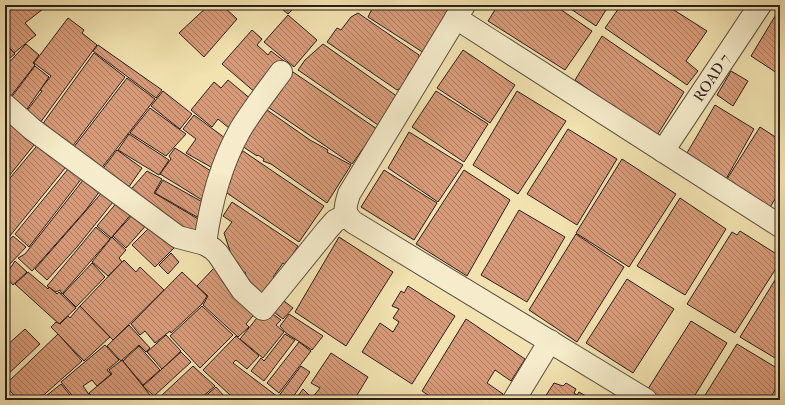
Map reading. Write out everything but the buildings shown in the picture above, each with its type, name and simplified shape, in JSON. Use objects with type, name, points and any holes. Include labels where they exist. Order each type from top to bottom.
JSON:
[{"type":"street","name":"ROAD 7","points":[[663,151],[760,5]]},
{"type":"street","points":[[646,400],[353,222],[346,215],[344,209],[349,194],[460,11],[663,151],[780,226]]},
{"type":"street","points":[[205,244],[214,197],[233,144],[241,128],[281,72]]},
{"type":"street","points":[[5,105],[32,129],[178,237],[205,244],[218,254],[242,290],[263,309],[327,230],[335,221],[346,215]]},
{"type":"street","points":[[514,400],[550,341]]}]
